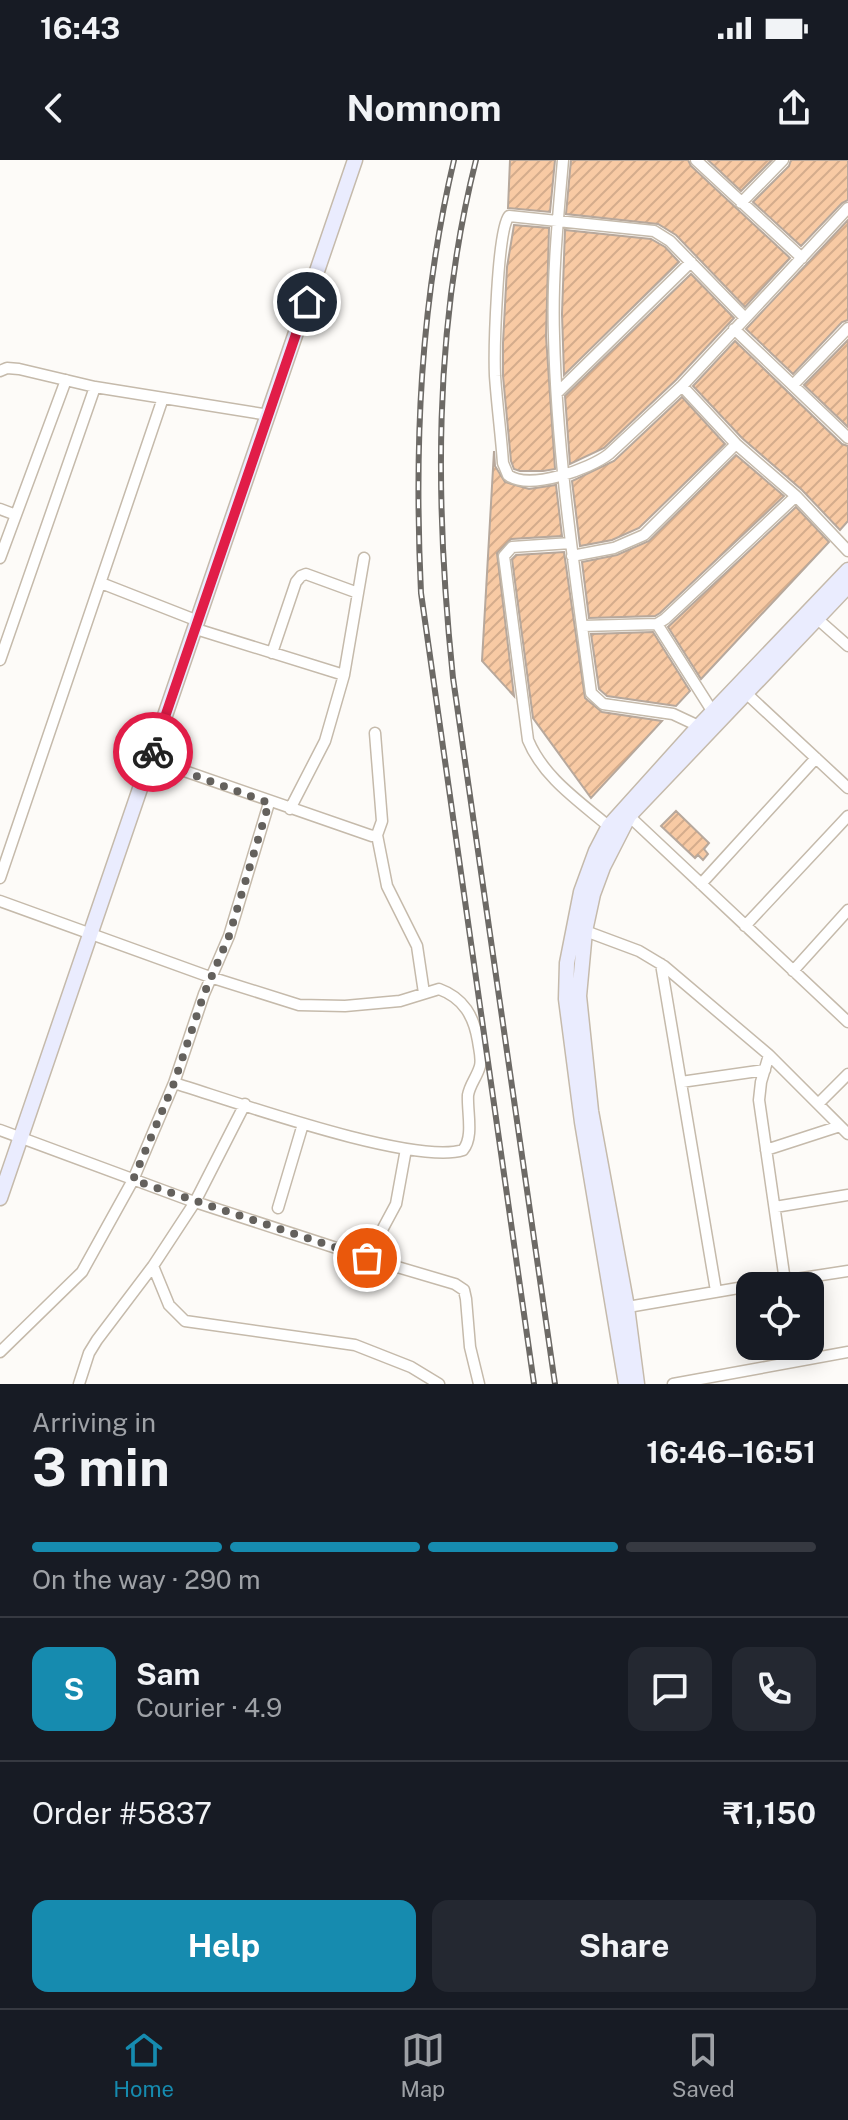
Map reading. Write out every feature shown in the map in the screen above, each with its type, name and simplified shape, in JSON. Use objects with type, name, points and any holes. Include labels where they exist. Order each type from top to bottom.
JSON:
[{"type":"street","points":[[0,1198],[354,160]]},
{"type":"street","points":[[563,160],[557,221],[554,332],[557,393],[572,556],[591,693],[596,699],[616,707],[673,714],[710,723]]},
{"type":"street","points":[[696,160],[802,258]]},
{"type":"street","points":[[741,203],[783,160]]},
{"type":"street","points":[[745,318],[670,241],[654,231],[512,216],[504,223],[495,377],[503,463],[508,475],[517,480],[564,476],[600,461],[682,386],[848,208]]},
{"type":"street","points":[[557,393],[691,262]]},
{"type":"street","points":[[793,385],[848,328]]},
{"type":"street","points":[[734,329],[847,436]]},
{"type":"street","points":[[0,371],[19,369],[95,387],[269,415]]},
{"type":"street","points":[[0,558],[66,380]]},
{"type":"street","points":[[682,386],[736,444],[796,496],[848,551]]},
{"type":"street","points":[[0,660],[95,387]]},
{"type":"street","points":[[0,878],[163,398]]},
{"type":"street","points":[[572,556],[614,548],[644,535],[736,444]]},
{"type":"street","points":[[582,626],[657,624],[673,614],[796,496]]},
{"type":"street","points":[[0,509],[16,515]]},
{"type":"street","points":[[571,543],[512,547],[504,556],[528,740],[535,757],[557,782],[613,830]]},
{"type":"street","points":[[290,809],[325,741],[344,675],[364,558]]},
{"type":"street","points":[[613,830],[629,816],[710,723],[747,694],[848,570]]},
{"type":"street","points":[[272,653],[296,582],[301,576],[306,574],[358,593]]},
{"type":"street","points":[[101,583],[197,625],[344,675]]},
{"type":"street","points":[[637,1384],[582,1122],[566,999],[565,980],[580,929],[587,872],[613,830],[710,723],[813,615],[848,586]]},
{"type":"street","points":[[813,615],[848,646]]},
{"type":"street","points":[[657,624],[710,723]]},
{"type":"street","points":[[747,694],[848,788]]},
{"type":"street","points":[[375,733],[382,821],[377,835],[387,886],[417,946],[424,993]]},
{"type":"street","points":[[701,884],[816,758]]},
{"type":"street","points":[[150,759],[269,803],[356,832],[377,835]]},
{"type":"street","points":[[0,1352],[82,1272],[133,1180],[174,1083],[210,977],[229,936],[269,803]]},
{"type":"street","points":[[629,816],[793,971],[846,1016]]},
{"type":"street","points":[[745,926],[848,816]]},
{"type":"street","points":[[0,901],[210,977],[299,1005],[322,1007],[400,1001],[439,989],[468,1010],[475,1025],[480,1065],[468,1096],[466,1147],[452,1152],[406,1149],[303,1124],[174,1083]]},
{"type":"street","points":[[793,971],[848,910]]},
{"type":"street","points":[[580,929],[651,957],[661,964],[769,1055],[844,1130]]},
{"type":"street","points":[[661,964],[716,1291]]},
{"type":"street","points":[[769,1055],[759,1100],[784,1272]]},
{"type":"street","points":[[681,1082],[765,1070]]},
{"type":"street","points":[[818,1104],[848,1074]]},
{"type":"street","points":[[79,1384],[89,1353],[195,1202],[245,1104]]},
{"type":"street","points":[[278,1208],[303,1124]]},
{"type":"street","points":[[0,1130],[195,1202],[455,1284],[464,1290],[470,1347],[479,1384]]},
{"type":"street","points":[[766,1150],[844,1130]]},
{"type":"street","points":[[367,1258],[396,1204],[406,1149]]},
{"type":"street","points":[[775,1207],[848,1195]]},
{"type":"street","points":[[153,1266],[169,1305],[185,1321],[355,1345],[411,1367],[439,1384]]},
{"type":"street","points":[[824,1275],[848,1271]]},
{"type":"street","points":[[620,1308],[736,1288]]},
{"type":"street","points":[[620,1308],[626,1384]]},
{"type":"street","points":[[0,1332],[11,1342]]},
{"type":"street","points":[[673,1384],[731,1378],[848,1352]]},
{"type":"building","points":[[510,160],[555,160],[550,212],[508,208]]},
{"type":"building","points":[[571,160],[688,160],[790,258],[745,307],[676,235],[658,224],[566,214]]},
{"type":"building","points":[[708,160],[772,160],[741,191]]},
{"type":"building","points":[[791,160],[848,160],[848,200],[801,246],[753,202],[789,166]]},
{"type":"building","points":[[848,220],[848,320],[842,322],[793,374],[746,329]]},
{"type":"building","points":[[514,225],[549,228],[546,336],[555,469],[543,471],[520,471],[514,469],[511,461],[503,343],[507,267]]},
{"type":"building","points":[[565,230],[651,239],[665,247],[679,262],[564,375],[562,314]]},
{"type":"building","points":[[691,274],[734,318],[676,380],[604,448],[570,464],[565,396]]},
{"type":"building","points":[[848,340],[848,427],[804,385]]},
{"type":"building","points":[[735,341],[842,444],[848,446],[848,521],[840,530],[802,490],[742,438],[693,386]]},
{"type":"building","points":[[682,397],[725,444],[639,528],[612,540],[580,546],[572,481],[614,461]]},
{"type":"building","points":[[494,451],[495,466],[505,482],[529,489],[556,485],[562,536],[511,539],[497,553],[514,696],[482,661]]},
{"type":"building","points":[[736,455],[784,496],[660,613],[655,616],[589,618],[582,562],[617,555],[649,541]]},
{"type":"building","points":[[796,507],[829,542],[701,679],[668,627]]},
{"type":"building","points":[[564,552],[585,698],[602,712],[662,721],[591,798],[533,718],[512,559],[516,555]]},
{"type":"building","points":[[653,632],[690,691],[676,706],[607,696],[599,689],[591,634]]},
{"type":"building","points":[[676,811],[709,843],[704,849],[708,854],[703,860],[698,855],[695,858],[661,826]]},
{"type":"railway","points":[[454,160],[434,268],[422,375],[418,484],[421,593],[534,1384]]},
{"type":"railway","points":[[476,160],[462,224],[445,353],[441,483],[447,613],[453,678],[555,1384]]},
{"type":"way so far","points":[[153,752],[150,759],[269,803],[229,936],[204,994],[174,1083],[133,1180],[367,1258]]},
{"type":"route","points":[[153,752],[307,302]]}]
